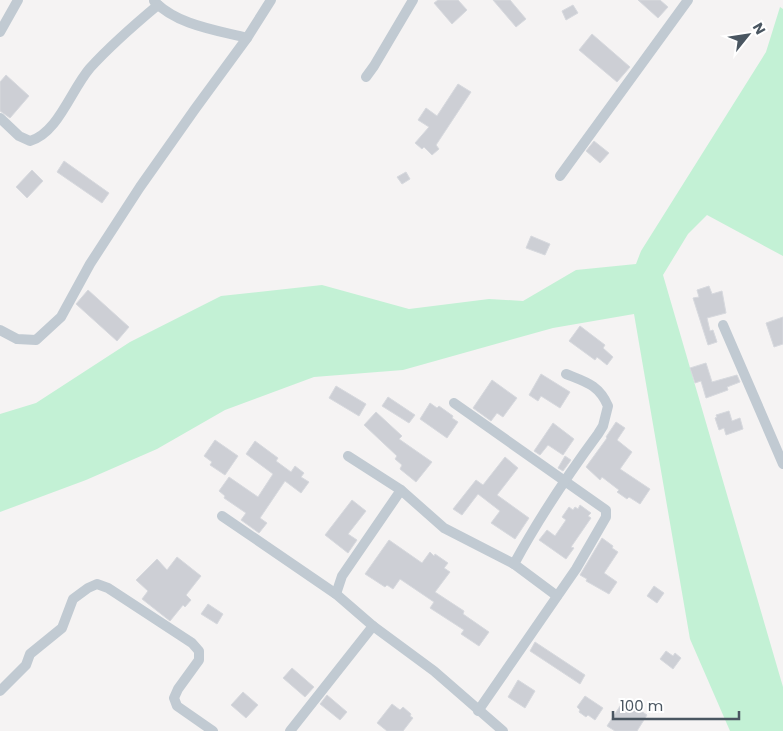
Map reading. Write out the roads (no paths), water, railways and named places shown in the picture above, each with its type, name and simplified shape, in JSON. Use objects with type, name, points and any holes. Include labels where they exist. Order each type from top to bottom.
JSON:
[{"type":"street","points":[[0,32],[18,0]]},
{"type":"street","points":[[0,330],[17,338],[36,340],[61,316],[90,264],[140,187],[272,0]]},
{"type":"street","points":[[366,77],[413,0]]},
{"type":"street","points":[[560,176],[688,0]]},
{"type":"street","points":[[0,118],[19,136],[30,141],[40,138],[50,128],[88,70],[155,2],[180,18],[201,26],[247,38]]},
{"type":"street","points":[[723,325],[783,464]]},
{"type":"street","points":[[514,564],[564,480],[603,426],[608,406],[605,398],[594,386],[566,374]]},
{"type":"street","points":[[454,404],[606,510],[606,517],[576,569],[478,711]]},
{"type":"street","points":[[348,456],[401,490],[444,528],[514,564],[557,596]]},
{"type":"street","points":[[336,594],[342,576],[401,490]]},
{"type":"street","points":[[222,516],[336,594],[373,626],[434,671],[502,731]]},
{"type":"street","points":[[0,691],[26,665],[30,654],[62,628],[73,599],[88,588],[98,584],[108,588],[167,626],[192,643],[199,651],[199,660],[178,689],[174,698],[177,706],[213,731]]},
{"type":"street","points":[[290,731],[373,626]]}]
